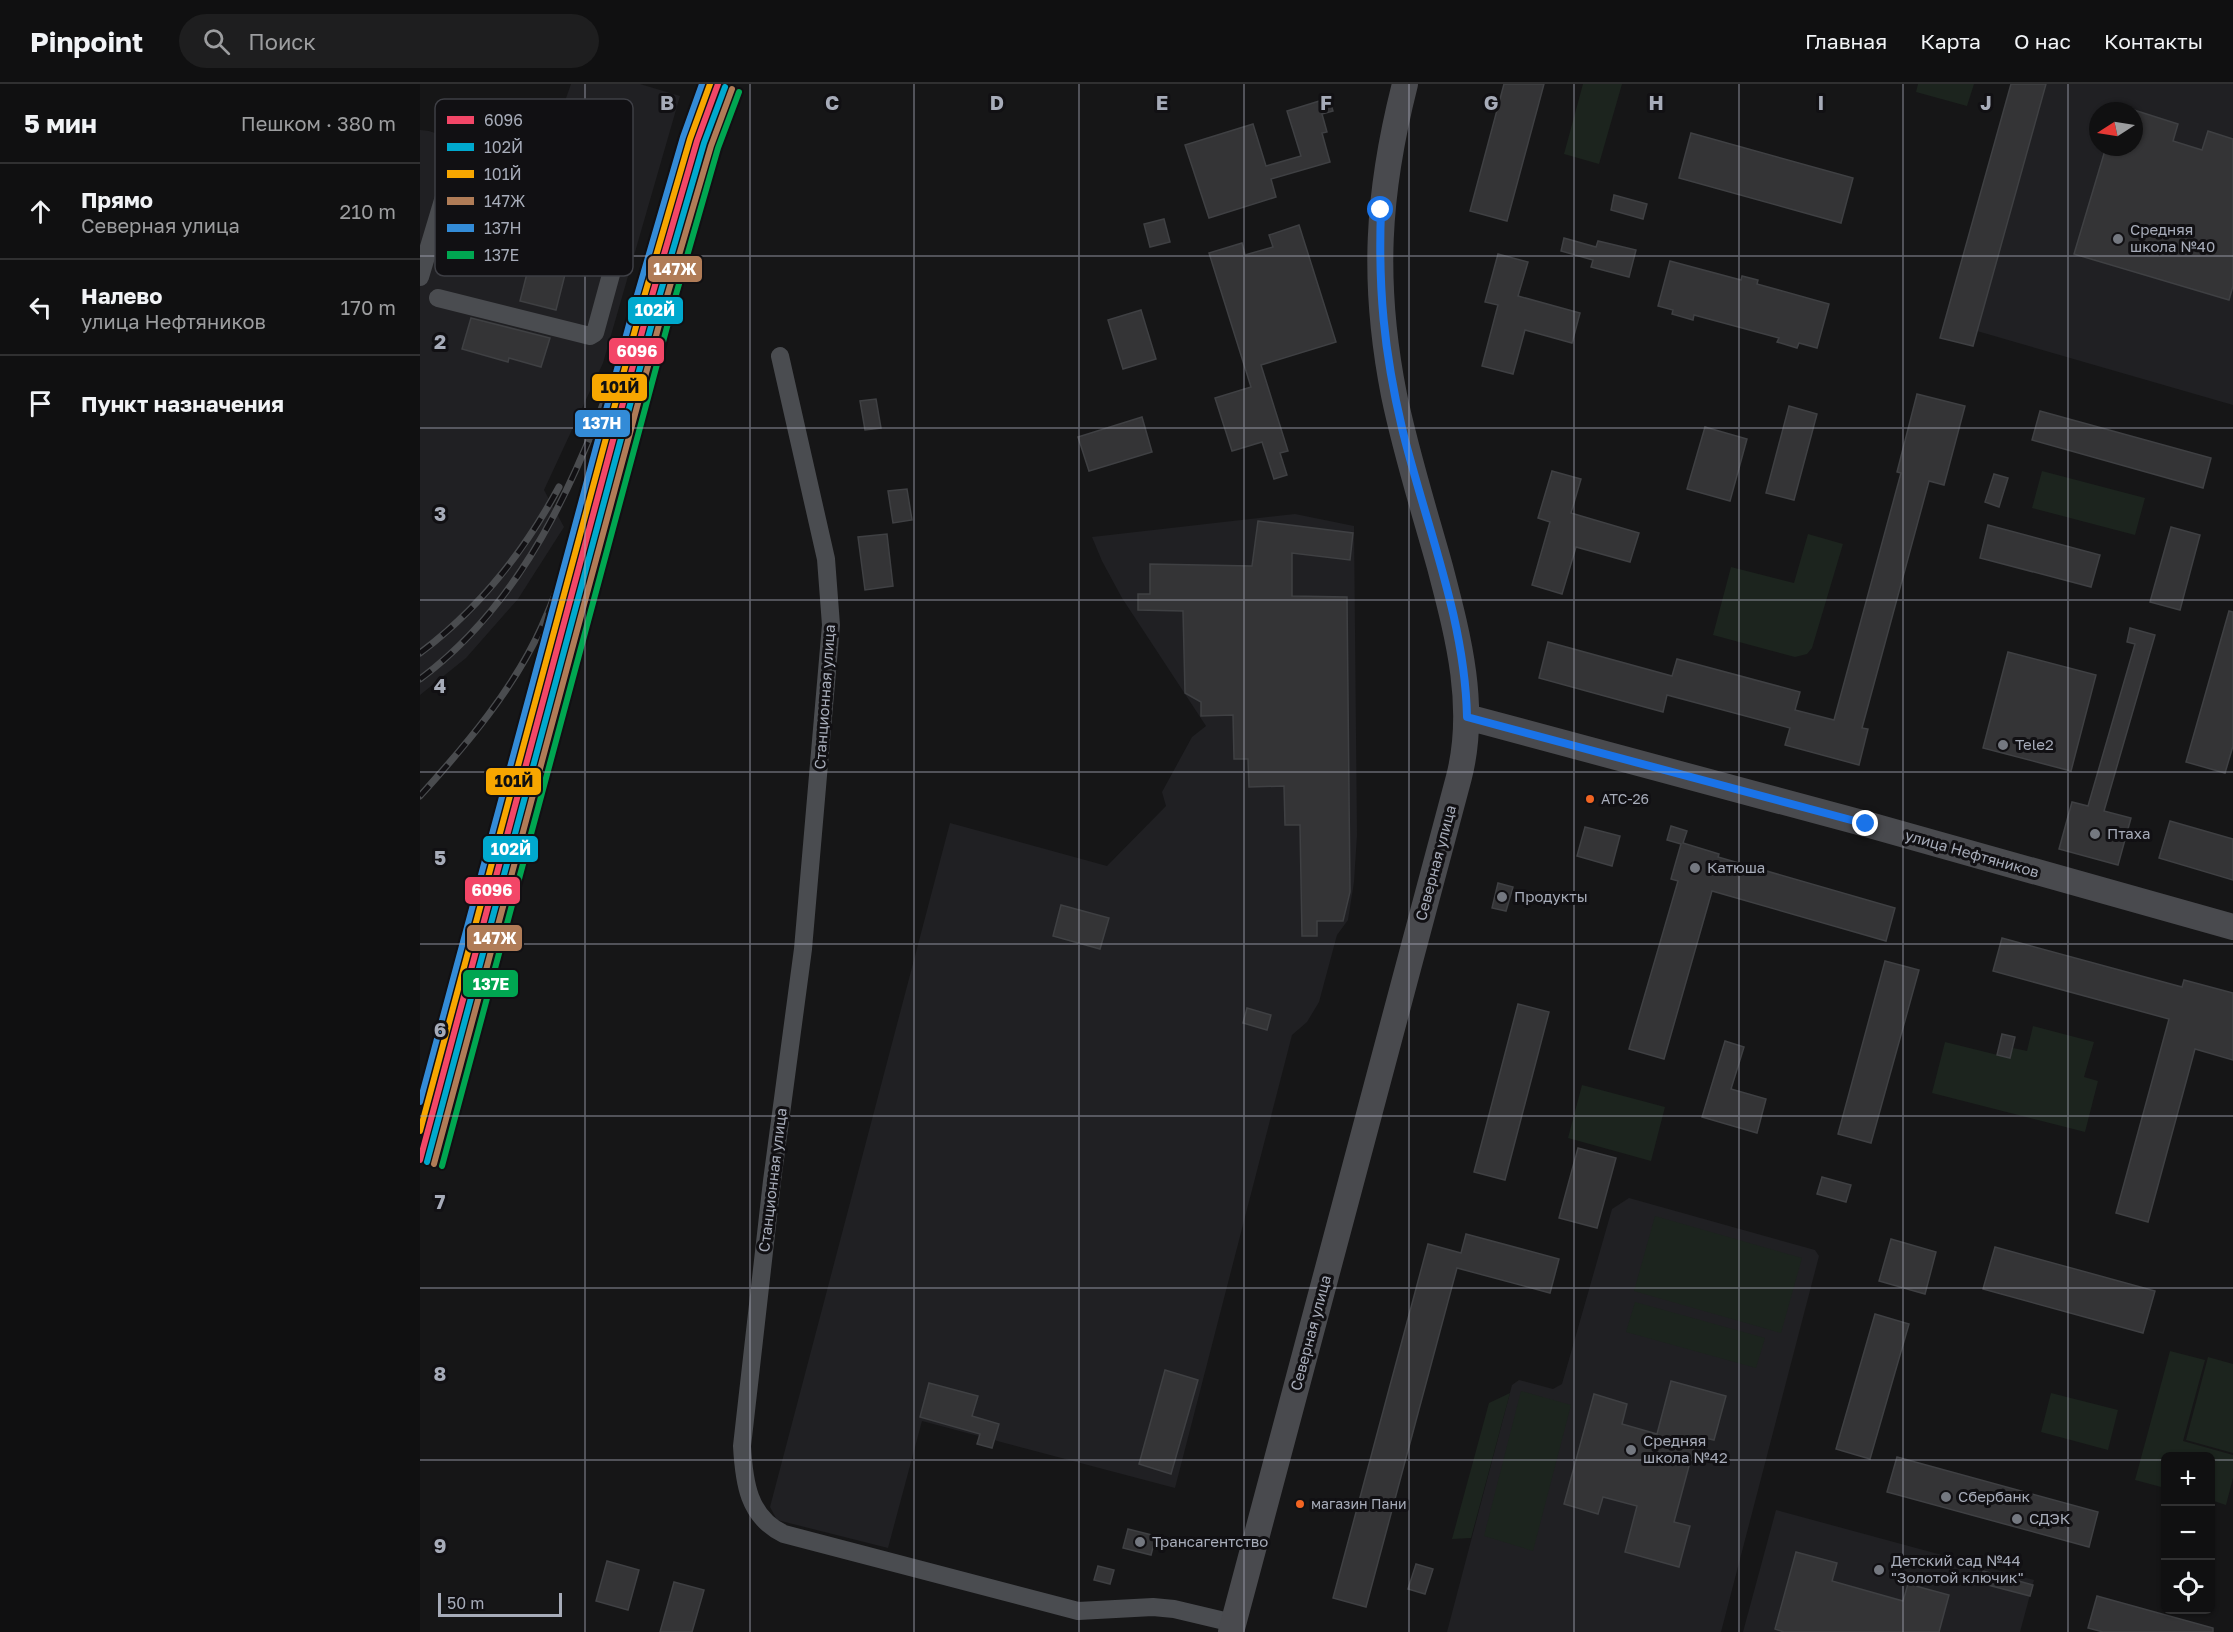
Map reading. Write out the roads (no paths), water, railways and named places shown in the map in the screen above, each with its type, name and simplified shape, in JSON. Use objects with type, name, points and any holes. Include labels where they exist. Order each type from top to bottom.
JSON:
[{"type":"main road","name":"Северная улица","points":[[1232,1628],[1461,770],[1466,741],[1467,717],[1463,665],[1450,604],[1395,396],[1383,327],[1379,252],[1384,188],[1405,84]]},
{"type":"main road","name":"улица Нефтяников","points":[[1467,717],[1855,821],[2233,927]]},
{"type":"street","points":[[420,277],[435,227]]},
{"type":"street","points":[[438,298],[590,336],[595,333],[611,276]]},
{"type":"street","name":"Станционная улица","points":[[780,356],[826,559],[831,625],[803,949],[772,1181],[742,1446],[743,1468],[755,1508],[762,1520],[784,1534],[1078,1611],[1153,1607],[1174,1609],[1232,1628]]},
{"type":"railway","points":[[420,679],[460,645],[495,606],[525,564],[552,519],[596,423],[697,141]]},
{"type":"railway","points":[[420,796],[488,716],[531,649],[554,598],[574,541],[614,394]]},
{"type":"railway","points":[[420,653],[462,617],[499,577],[531,534],[559,487]]},
{"type":"place","name":"Средняя школа №40","points":[[2118,239]]},
{"type":"place","name":"Tele2","points":[[2003,745]]},
{"type":"place","name":"АТС-26","points":[[1590,799]]},
{"type":"place","name":"Птаха","points":[[2095,834]]},
{"type":"place","name":"Катюша","points":[[1695,868]]},
{"type":"place","name":"Продукты","points":[[1502,897]]},
{"type":"place","name":"Средняя школа №42","points":[[1631,1450]]},
{"type":"place","name":"Сбербанк","points":[[1946,1497]]},
{"type":"place","name":"магазин Пани","points":[[1300,1504]]},
{"type":"place","name":"СДЭК","points":[[2017,1519]]},
{"type":"place","name":"Трансагентство","points":[[1140,1542]]},
{"type":"place","name":"Детский сад №44 \"Золотой ключик\"","points":[[1879,1570]]}]
